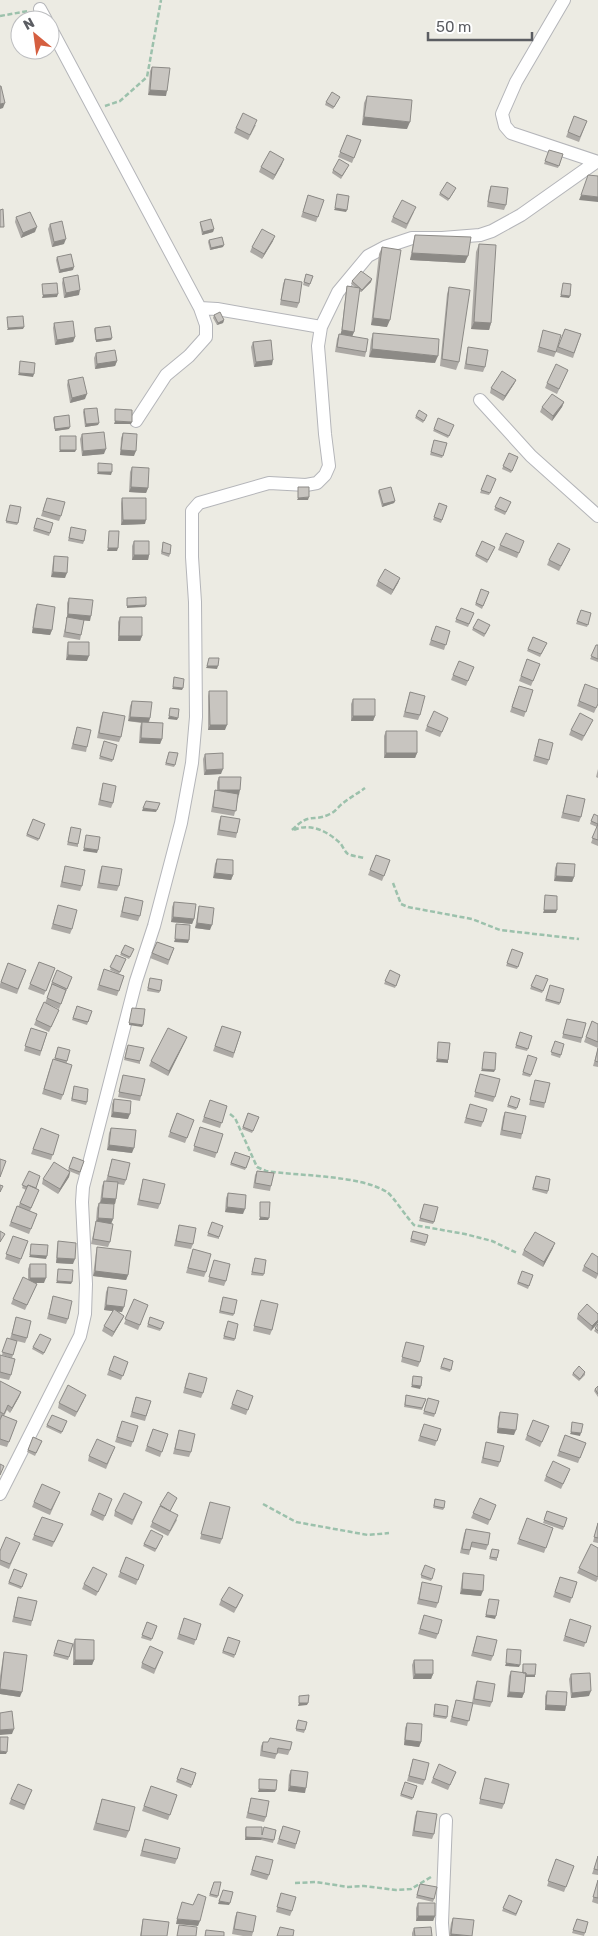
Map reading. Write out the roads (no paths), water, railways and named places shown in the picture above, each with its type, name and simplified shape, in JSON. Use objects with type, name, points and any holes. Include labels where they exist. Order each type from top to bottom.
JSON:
[{"type":"street","points":[[564,0],[516,82],[502,114],[503,120],[505,126],[512,133],[597,162]]},
{"type":"street","points":[[60,46],[200,308],[206,325],[206,337],[189,356],[166,375],[136,421]]},
{"type":"street","points":[[0,1494],[80,1336],[85,1314],[86,1284],[82,1202],[84,1187],[136,981],[154,926],[178,832],[192,762],[196,716],[192,511],[199,503],[269,483],[306,485],[317,483],[325,476],[329,466],[318,346],[321,326],[338,292],[368,256],[385,247],[412,238],[480,235],[492,231],[521,215],[597,162]]},
{"type":"street","points":[[200,308],[217,309],[321,326]]},
{"type":"street","points":[[480,400],[531,456],[598,516]]},
{"type":"street","points":[[443,1936],[446,1820]]}]
